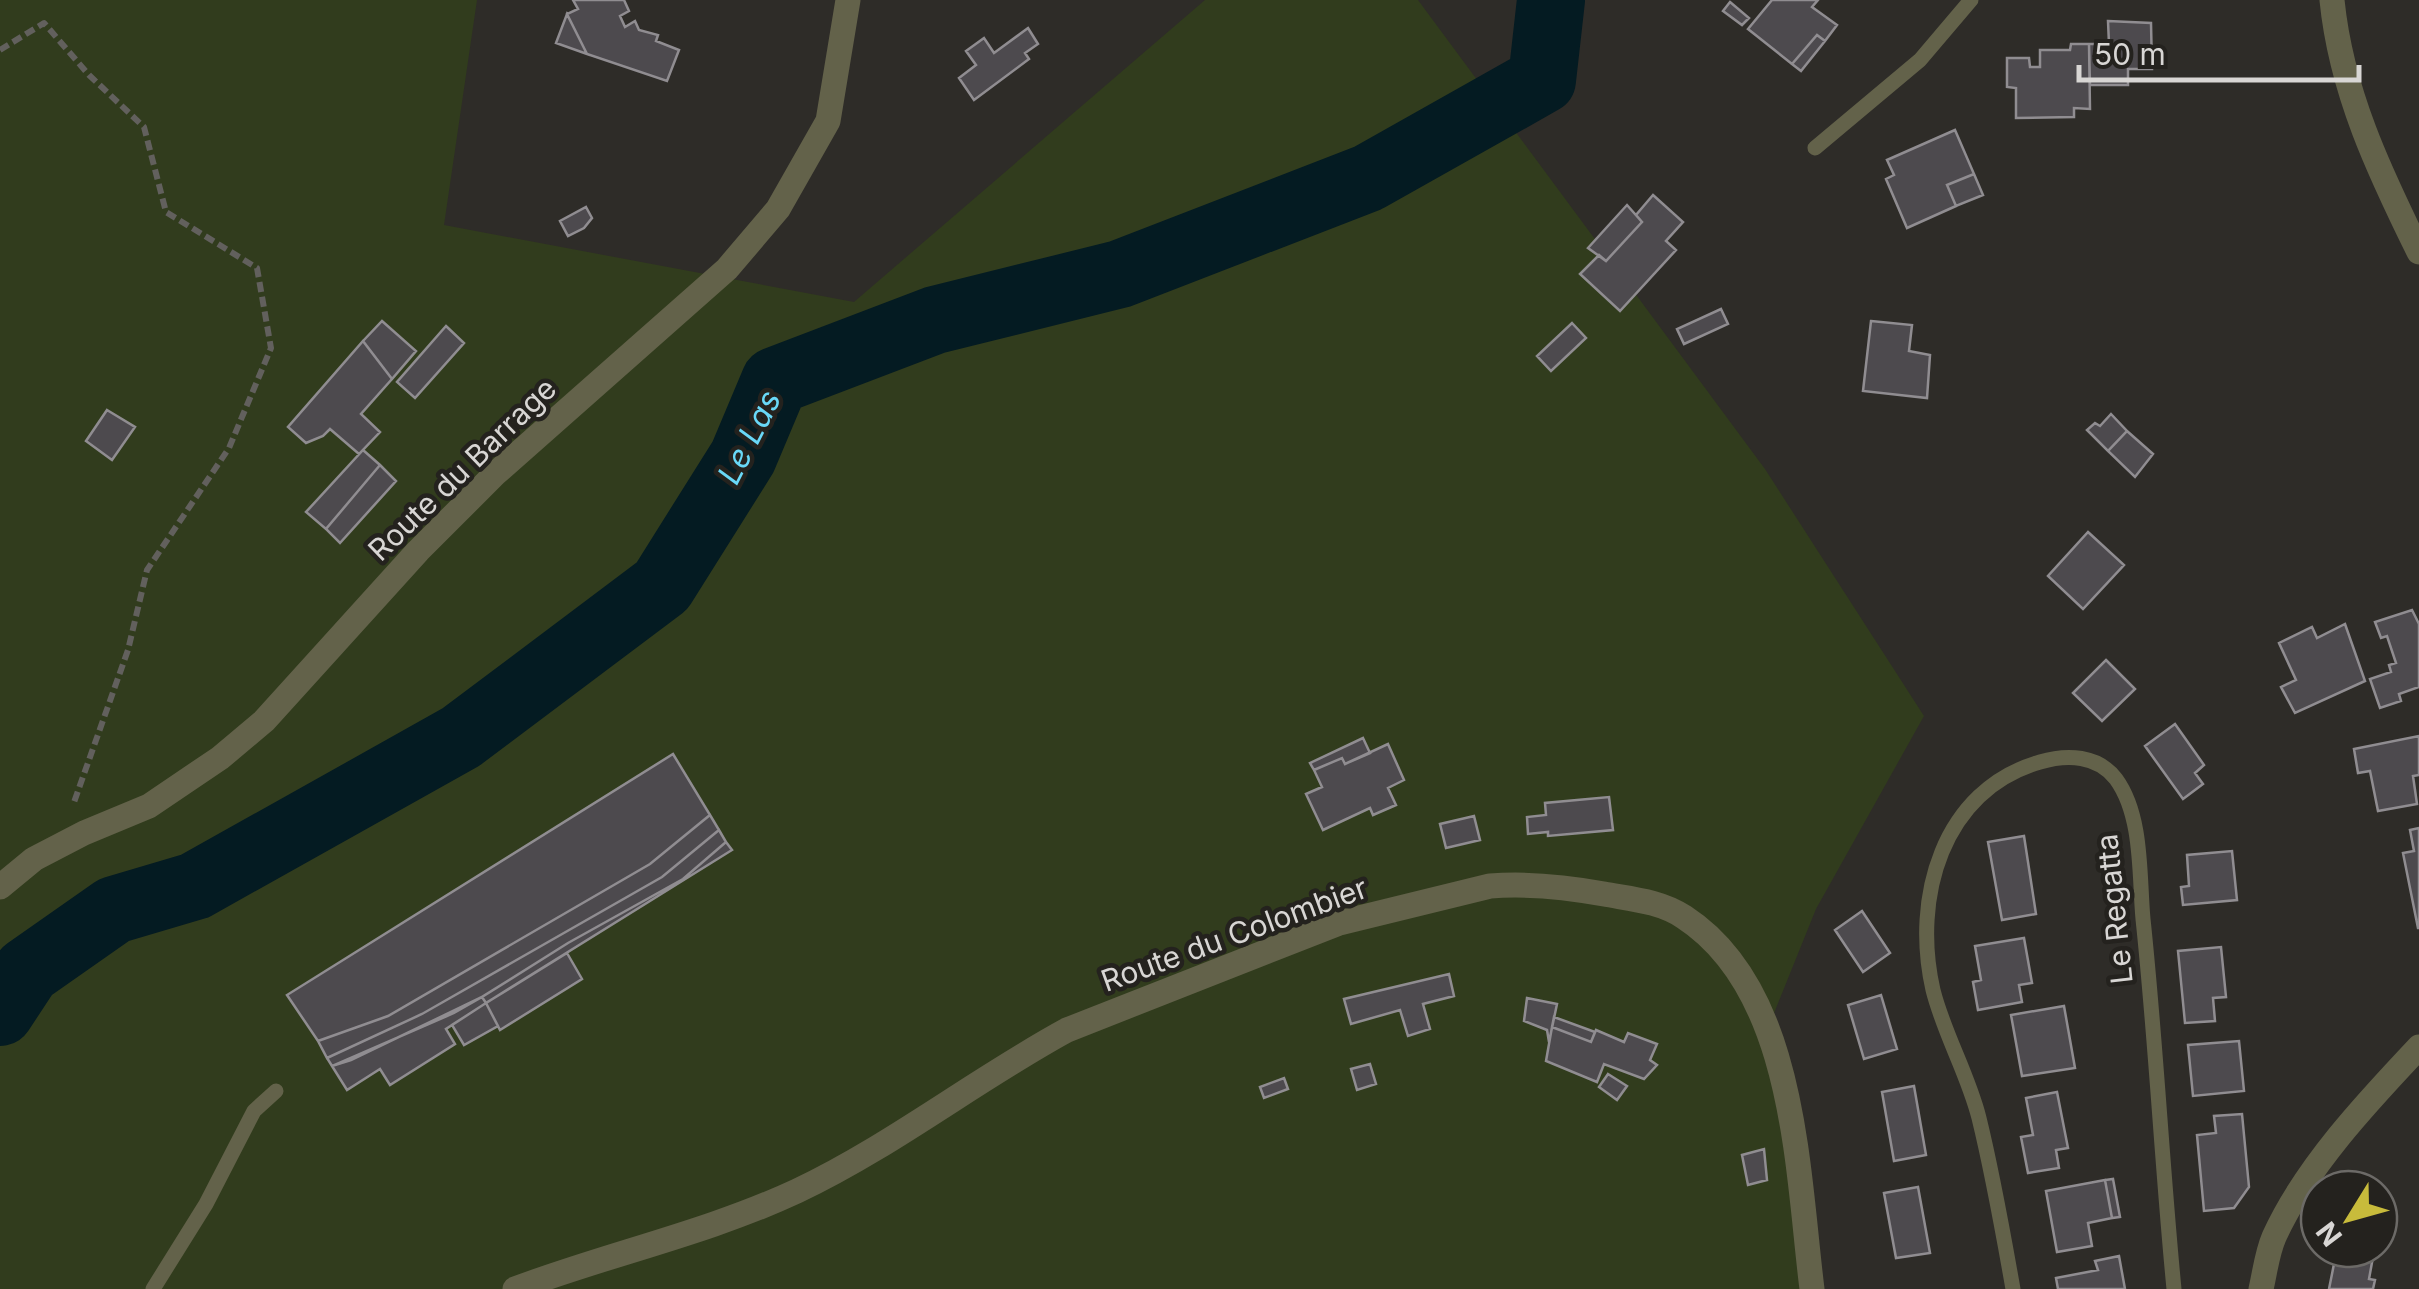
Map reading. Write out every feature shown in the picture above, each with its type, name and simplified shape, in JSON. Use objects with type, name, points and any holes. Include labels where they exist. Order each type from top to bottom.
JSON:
[{"type":"street","name":"Route du Barrage","points":[[0,887],[34,859],[149,806],[264,721],[495,474],[727,269],[778,209],[828,122],[848,0]]},
{"type":"street","points":[[2332,0],[2338,48],[2358,119],[2419,252]]},
{"type":"street","name":"Route du Colombier","points":[[515,1289],[638,1250],[793,1193],[909,1128],[1024,1053],[1067,1030],[1339,923],[1512,884],[1573,888],[1666,908],[1710,938],[1730,961],[1749,988],[1777,1056],[1793,1142],[1812,1289]]},
{"type":"street","points":[[2262,1289],[2273,1239],[2292,1204],[2355,1118],[2419,1047]]},
{"type":"lane","points":[[1815,148],[1920,60],[1971,0]]},
{"type":"lane","name":"Le Regatta","points":[[2013,1289],[1978,1116],[1934,993],[1928,956],[1928,911],[1948,832],[1964,810],[1999,778],[2065,756],[2086,758],[2116,779],[2133,822],[2174,1289]]},
{"type":"lane","points":[[153,1289],[206,1204],[254,1111],[276,1091]]},
{"type":"path","points":[[0,50],[44,23],[89,75],[144,127],[166,212],[258,268],[271,348],[229,448],[148,570],[128,650],[56,848]]},
{"type":"green space","points":[[0,0],[477,0],[444,225],[854,302],[1205,0],[1418,0],[1765,469],[1924,716],[1816,909],[1766,1033],[1807,1289],[0,1289]]},
{"type":"building","points":[[573,0],[624,0],[629,11],[620,16],[625,27],[635,21],[639,30],[658,35],[656,41],[679,50],[667,81],[587,54],[567,14],[578,9]]},
{"type":"building","points":[[1772,0],[1818,0],[1812,7],[1837,25],[1825,41],[1817,35],[1792,64],[1748,29]]},
{"type":"building","points":[[1730,2],[1749,18],[1742,25],[1723,11]]},
{"type":"building","points":[[567,14],[587,54],[556,43]]},
{"type":"building","points":[[2108,21],[2151,23],[2152,69],[2128,69],[2128,85],[2090,85],[2089,44],[2109,44]]},
{"type":"building","points":[[1028,28],[1038,44],[1025,53],[1029,59],[974,100],[959,78],[976,65],[966,51],[984,38],[994,53]]},
{"type":"building","points":[[1817,35],[1825,41],[1801,71],[1792,64]]},
{"type":"building","points":[[2071,44],[2089,44],[2090,109],[2074,108],[2074,117],[2016,118],[2016,88],[2007,87],[2007,58],[2029,58],[2030,67],[2040,67],[2040,50],[2070,50]]},
{"type":"building","points":[[1955,130],[1974,174],[1947,185],[1956,206],[1907,228],[1886,179],[1894,175],[1887,160]]},
{"type":"building","points":[[1974,174],[1983,195],[1956,206],[1947,185]]},
{"type":"building","points":[[1653,195],[1683,222],[1666,241],[1676,250],[1620,311],[1580,274],[1599,255],[1606,261],[1642,222],[1636,215]]},
{"type":"building","points":[[1627,205],[1642,222],[1606,261],[1588,248]]},
{"type":"building","points":[[586,207],[592,218],[584,228],[568,236],[560,221]]},
{"type":"building","points":[[1721,309],[1728,324],[1684,344],[1677,329]]},
{"type":"building","points":[[382,321],[416,351],[392,379],[363,341]]},
{"type":"building","points":[[1871,321],[1912,325],[1909,351],[1930,355],[1927,398],[1863,391]]},
{"type":"building","points":[[1572,323],[1586,338],[1551,371],[1537,356]]},
{"type":"building","points":[[446,326],[464,343],[415,398],[397,382]]},
{"type":"building","points":[[363,341],[392,379],[361,414],[380,432],[359,454],[330,429],[306,443],[288,427]]},
{"type":"building","points":[[107,410],[135,427],[112,460],[86,441]]},
{"type":"building","points":[[2111,414],[2127,431],[2108,451],[2087,430],[2095,423],[2100,426]]},
{"type":"building","points":[[2127,431],[2153,454],[2135,477],[2108,451]]},
{"type":"building","points":[[363,450],[380,465],[326,529],[306,512]]},
{"type":"building","points":[[380,465],[396,481],[340,543],[326,529]]},
{"type":"building","points":[[2088,532],[2124,565],[2083,609],[2048,576]]},
{"type":"building","points":[[2412,610],[2419,624],[2419,687],[2399,694],[2401,701],[2380,708],[2370,679],[2391,672],[2389,665],[2396,663],[2387,636],[2381,638],[2375,622]]},
{"type":"building","points":[[2345,624],[2365,681],[2295,713],[2281,687],[2296,680],[2279,643],[2312,627],[2317,638]]},
{"type":"building","points":[[2106,660],[2135,689],[2102,721],[2073,693]]},
{"type":"building","points":[[2175,724],[2204,765],[2195,773],[2203,784],[2183,799],[2145,746]]},
{"type":"building","points":[[2419,736],[2419,775],[2413,776],[2417,804],[2378,811],[2370,771],[2358,773],[2354,749]]},
{"type":"building","points":[[1363,738],[1370,753],[1345,764],[1342,758],[1314,770],[1310,763]]},
{"type":"building","points":[[1388,744],[1404,780],[1388,788],[1396,805],[1373,815],[1370,808],[1323,830],[1306,794],[1322,787],[1314,770],[1342,758],[1345,764]]},
{"type":"building","points":[[673,754],[710,815],[650,864],[388,1016],[318,1041],[287,995]]},
{"type":"building","points":[[1609,797],[1613,830],[1528,834],[1527,817],[1546,815],[1545,803]]},
{"type":"building","points":[[710,815],[719,830],[662,877],[422,1014],[327,1058],[318,1041],[388,1016],[650,864]]},
{"type":"building","points":[[1474,816],[1480,840],[1446,848],[1440,824]]},
{"type":"building","points":[[2419,828],[2418,928],[2403,853],[2414,851],[2410,830]]},
{"type":"building","points":[[719,830],[726,842],[683,879],[568,943],[482,997],[351,1060],[332,1066],[327,1058],[422,1014],[662,877]]},
{"type":"building","points":[[2024,836],[2036,914],[2002,920],[1988,842]]},
{"type":"building","points":[[726,842],[732,850],[486,1003],[482,997],[568,943],[683,879]]},
{"type":"building","points":[[2232,851],[2237,900],[2183,905],[2181,887],[2189,886],[2187,855]]},
{"type":"building","points":[[1862,911],[1890,953],[1863,972],[1835,930]]},
{"type":"building","points":[[2024,938],[2032,983],[2019,985],[2022,1002],[1978,1010],[1973,982],[1981,980],[1975,946]]},
{"type":"building","points":[[2221,947],[2226,997],[2213,998],[2215,1021],[2185,1023],[2178,951]]},
{"type":"building","points":[[567,953],[582,979],[500,1030],[486,1003]]},
{"type":"building","points":[[1449,974],[1454,996],[1423,1004],[1430,1029],[1408,1036],[1400,1010],[1351,1024],[1344,999]]},
{"type":"building","points":[[1881,995],[1897,1049],[1864,1059],[1848,1005]]},
{"type":"building","points":[[482,997],[486,1003],[446,1029],[455,1044],[390,1085],[380,1069],[347,1090],[332,1066],[454,1013]]},
{"type":"building","points":[[1527,998],[1557,1004],[1549,1042],[1547,1030],[1524,1021]]},
{"type":"building","points":[[486,1003],[498,1026],[464,1045],[452,1025]]},
{"type":"building","points":[[2064,1006],[2075,1068],[2022,1076],[2011,1015]]},
{"type":"building","points":[[1554,1017],[1595,1032],[1591,1042],[1552,1027]]},
{"type":"building","points":[[1552,1027],[1591,1042],[1596,1030],[1624,1042],[1628,1033],[1657,1044],[1650,1060],[1657,1065],[1644,1079],[1604,1064],[1597,1082],[1546,1061]]},
{"type":"building","points":[[2239,1041],[2244,1091],[2193,1096],[2188,1045]]},
{"type":"building","points":[[1370,1064],[1376,1084],[1357,1090],[1351,1069]]},
{"type":"building","points":[[1608,1074],[1627,1086],[1617,1100],[1599,1087]]},
{"type":"building","points":[[1284,1078],[1288,1089],[1264,1098],[1260,1087]]},
{"type":"building","points":[[1914,1086],[1926,1155],[1894,1161],[1882,1092]]},
{"type":"building","points":[[2057,1092],[2068,1148],[2056,1150],[2059,1168],[2028,1173],[2021,1137],[2033,1135],[2026,1098]]},
{"type":"building","points":[[2242,1114],[2249,1187],[2234,1208],[2204,1211],[2197,1135],[2216,1133],[2214,1116]]},
{"type":"building","points":[[1764,1149],[1767,1180],[1748,1185],[1742,1155]]},
{"type":"building","points":[[2113,1179],[2120,1217],[2112,1218],[2105,1180]]},
{"type":"building","points":[[2105,1180],[2112,1218],[2088,1223],[2092,1246],[2057,1252],[2046,1191]]},
{"type":"building","points":[[1918,1187],[1930,1253],[1896,1258],[1884,1193]]},
{"type":"building","points":[[2119,1256],[2125,1289],[2058,1289],[2056,1278],[2098,1270],[2095,1261]]},
{"type":"building","points":[[2333,1269],[2371,1269],[2369,1279],[2375,1280],[2373,1289],[2329,1289]]},
{"type":"waterway","name":"Le Las","points":[[0,1012],[27,971],[114,910],[195,886],[461,737],[662,586],[743,457],[775,381],[935,320],[1120,274],[1368,178],[1542,80],[1551,0]]}]
